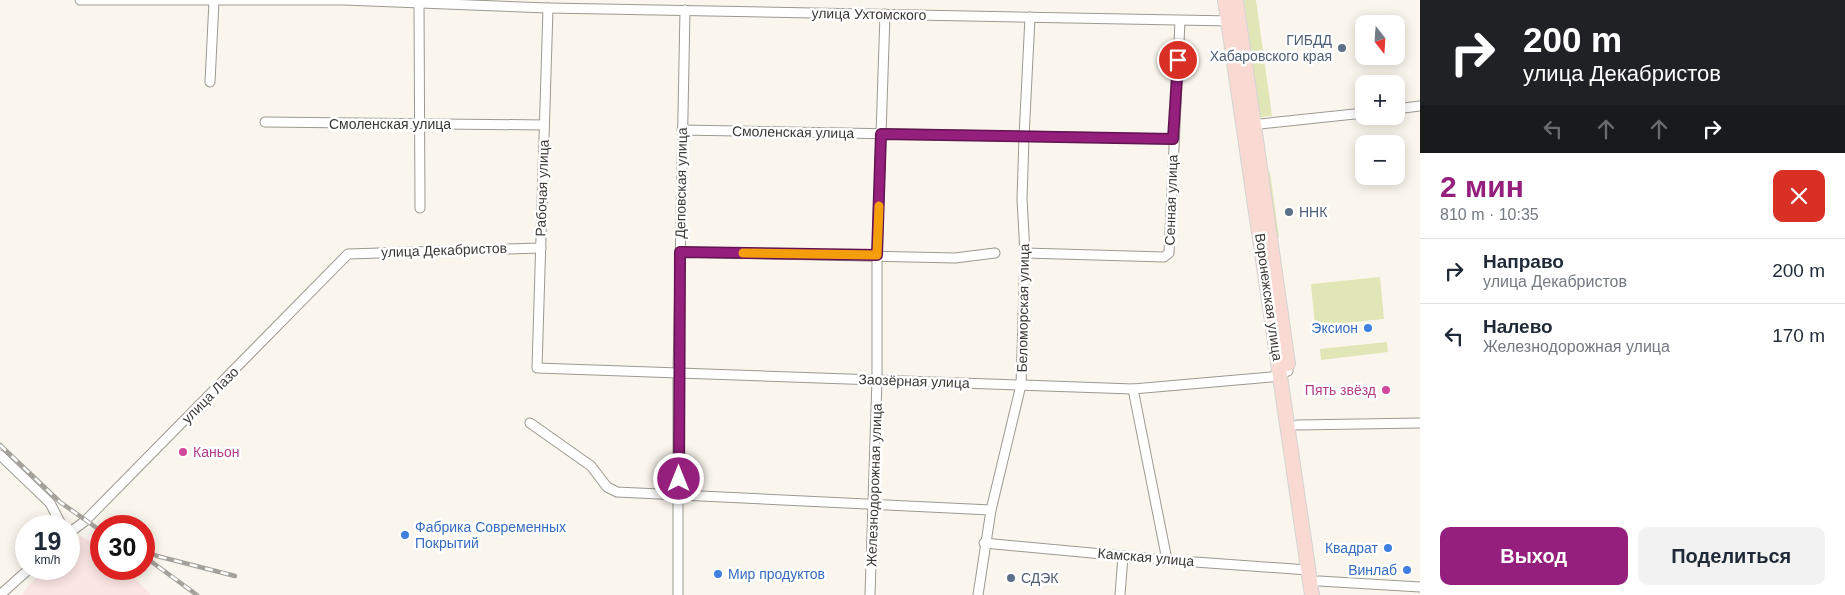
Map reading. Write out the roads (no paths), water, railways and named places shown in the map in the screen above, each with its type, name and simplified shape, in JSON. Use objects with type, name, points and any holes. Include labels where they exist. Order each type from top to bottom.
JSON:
[{"type":"main road","name":"Воронежская улица","points":[[1225,0],[1233,21],[1249,125],[1284,373],[1312,595]]},
{"type":"main road","name":"Воронежская улица","points":[[1233,21],[1236,0]]},
{"type":"main road","name":"Воронежская улица","points":[[1284,373],[1297,426],[1321,588]]},
{"type":"street","name":"улица Ухтомского","points":[[80,0],[344,0],[548,8],[1233,21]]},
{"type":"street","points":[[210,82],[214,1]]},
{"type":"street","points":[[419,3],[420,208]]},
{"type":"street","name":"Рабочая улица","points":[[537,368],[548,8]]},
{"type":"street","name":"Деповская улица","points":[[678,595],[678,373],[685,10]]},
{"type":"street","name":"Железнодорожная улица","points":[[870,595],[877,380],[877,255],[885,14]]},
{"type":"street","name":"Беломорская улица","points":[[978,595],[990,510],[1021,385],[1025,253],[1022,199],[1030,18]]},
{"type":"street","name":"Сенная улица","points":[[1025,253],[1164,257],[1170,249],[1173,139],[1180,21]]},
{"type":"street","points":[[1405,108],[1420,106]]},
{"type":"street","points":[[1249,125],[1355,113]]},
{"type":"street","name":"Смоленская улица","points":[[265,122],[544,125]]},
{"type":"street","name":"Смоленская улица","points":[[682,130],[1173,139]]},
{"type":"street","name":"улица Декабристов","points":[[348,254],[541,248]]},
{"type":"street","points":[[680,252],[954,258],[996,253]]},
{"type":"street","name":"улица Лазо","points":[[80,524],[148,458],[348,254]]},
{"type":"street","name":"Заозёрная улица","points":[[537,368],[1133,388],[1181,386],[1284,373]]},
{"type":"street","points":[[1133,388],[1167,560]]},
{"type":"street","points":[[530,423],[591,466],[607,487],[617,492],[990,510]]},
{"type":"street","points":[[1297,426],[1420,423]]},
{"type":"street","points":[[0,455],[50,503],[56,515]]},
{"type":"street","name":"Камская улица","points":[[984,542],[1167,560],[1308,570]]},
{"type":"street","points":[[1120,595],[1123,556]]},
{"type":"street","points":[[0,595],[17,580]]},
{"type":"street","points":[[1321,588],[1420,587]]},
{"type":"railway","points":[[0,445],[60,502],[90,523]]},
{"type":"railway","points":[[155,555],[235,576]]},
{"type":"railway","points":[[155,564],[197,595]]},
{"type":"place","name":"ГИБДД Хабаровского края","points":[[1342,48]]},
{"type":"place","name":"ННК","points":[[1289,212]]},
{"type":"place","name":"Эксион","points":[[1368,328]]},
{"type":"place","name":"Пять звёзд","points":[[1386,390]]},
{"type":"place","name":"Каньон","points":[[183,452]]},
{"type":"place","name":"Фабрика Современных Покрытий","points":[[405,535]]},
{"type":"place","name":"Квадрат","points":[[1388,548]]},
{"type":"place","name":"Винлаб","points":[[1407,570]]},
{"type":"place","name":"Мир продуктов","points":[[718,574]]},
{"type":"place","name":"СДЭК","points":[[1011,578]]}]
